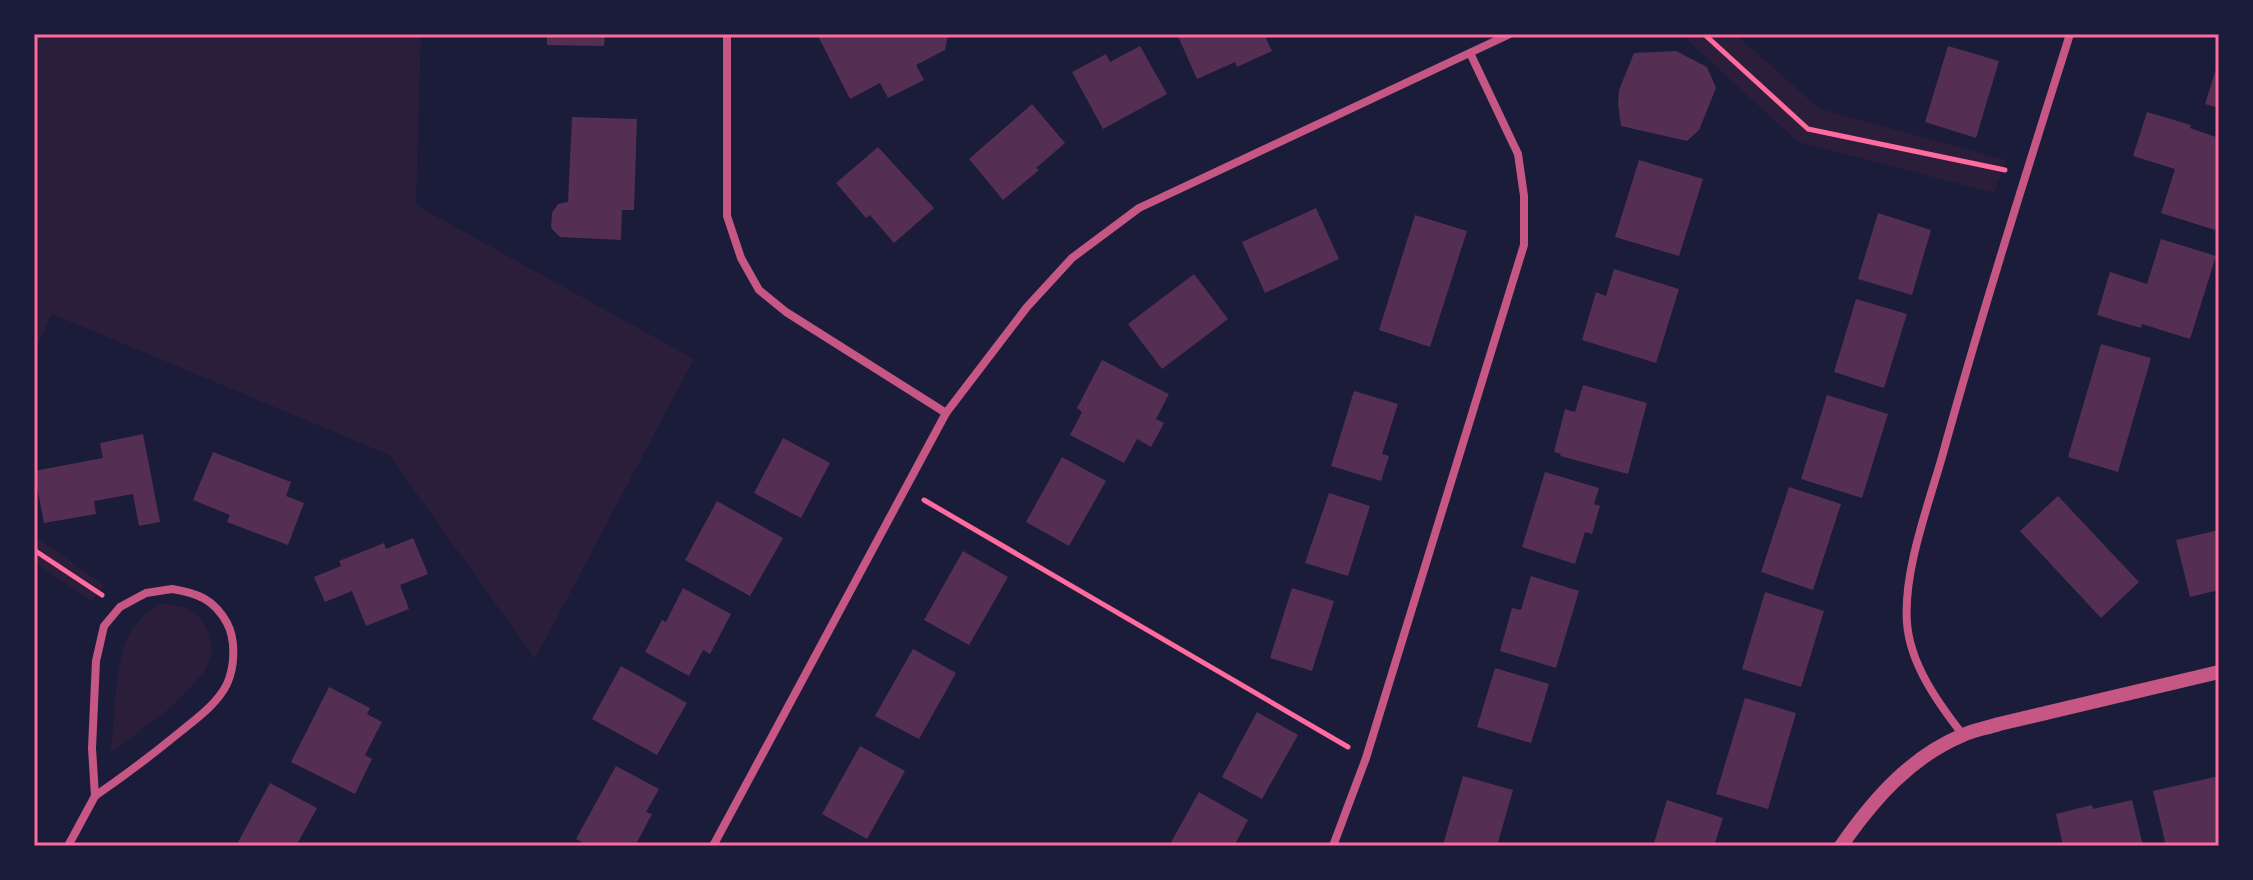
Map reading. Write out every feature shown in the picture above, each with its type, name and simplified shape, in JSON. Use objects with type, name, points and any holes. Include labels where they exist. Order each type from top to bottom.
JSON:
[{"type":"street","points":[[727,34],[727,216],[741,258],[759,290],[786,312],[946,413]]},
{"type":"street","points":[[713,846],[946,413],[1027,307],[1072,258],[1139,208],[1510,34]]},
{"type":"street","points":[[1963,735],[1939,704],[1916,658],[1907,624],[1908,591],[1915,553],[1947,437],[2070,34]]},
{"type":"street","points":[[1333,846],[1366,758],[1524,245],[1524,196],[1518,154],[1470,53]]},
{"type":"street","points":[[68,846],[95,796],[143,763],[212,706],[227,683],[234,637],[225,620],[208,601],[195,593],[172,589],[146,593],[120,607],[104,626],[96,661],[92,748],[95,796]]},
{"type":"street","points":[[1841,846],[1864,814],[1899,775],[1963,735],[2219,672]]},
{"type":"path","points":[[1704,34],[1808,129],[2026,175]]},
{"type":"path","points":[[904,488],[1366,758]]},
{"type":"path","points":[[34,550],[120,607]]},
{"type":"shaded area","points":[[34,34],[421,34],[416,205],[694,359],[535,659],[389,455],[52,314],[34,353]]},
{"type":"shaded area","points":[[1681,34],[1735,34],[1820,109],[2006,160],[1994,193],[1798,142]]},
{"type":"shaded area","points":[[34,536],[104,585],[92,601],[34,562]]},
{"type":"shaded area","points":[[162,603],[183,607],[198,616],[209,633],[213,650],[205,671],[174,705],[111,753],[116,691],[125,645],[136,624]]},
{"type":"building","points":[[547,34],[605,34],[604,46],[547,45]]},
{"type":"building","points":[[817,34],[948,34],[945,50],[916,65],[924,80],[888,98],[880,83],[850,99]]},
{"type":"building","points":[[1177,34],[1264,34],[1272,51],[1237,67],[1235,62],[1197,79]]},
{"type":"building","points":[[1140,46],[1167,94],[1103,129],[1072,72],[1106,54],[1110,62]]},
{"type":"building","points":[[1948,46],[1999,61],[1976,138],[1925,122]]},
{"type":"building","points":[[1676,51],[1707,67],[1716,88],[1699,130],[1687,141],[1621,126],[1619,90],[1634,53]]},
{"type":"building","points":[[2219,63],[2219,108],[2205,104]]},
{"type":"building","points":[[1032,104],[1065,143],[1003,200],[969,159]]},
{"type":"building","points":[[2147,112],[2191,125],[2190,128],[2219,138],[2219,215],[2215,230],[2161,213],[2175,169],[2133,156]]},
{"type":"building","points":[[572,117],[637,119],[634,210],[622,210],[621,240],[560,237],[551,228],[552,213],[558,204],[568,202]]},
{"type":"building","points":[[878,147],[934,208],[894,243],[870,215],[866,218],[836,183]]},
{"type":"building","points":[[1639,160],[1703,179],[1679,256],[1615,237]]},
{"type":"building","points":[[1316,208],[1339,259],[1265,293],[1242,242]]},
{"type":"building","points":[[1878,213],[1931,230],[1912,295],[1858,279]]},
{"type":"building","points":[[1415,215],[1467,231],[1430,347],[1379,330]]},
{"type":"building","points":[[2161,239],[2216,256],[2190,339],[2142,324],[2141,328],[2097,315],[2110,272],[2147,284]]},
{"type":"building","points":[[1614,269],[1679,289],[1656,363],[1582,340],[1596,292],[1606,296]]},
{"type":"building","points":[[1194,274],[1228,319],[1162,369],[1128,324]]},
{"type":"building","points":[[1856,299],[1907,314],[1884,388],[1834,372]]},
{"type":"building","points":[[2101,344],[2151,358],[2118,472],[2068,457]]},
{"type":"building","points":[[1102,360],[1169,394],[1156,419],[1164,423],[1151,447],[1137,439],[1124,463],[1070,435],[1082,412],[1077,408]]},
{"type":"building","points":[[1583,385],[1647,403],[1628,474],[1554,452],[1565,409],[1575,412]]},
{"type":"building","points":[[1354,391],[1398,404],[1382,454],[1389,456],[1381,481],[1331,466]]},
{"type":"building","points":[[1827,395],[1888,414],[1862,498],[1801,479]]},
{"type":"building","points":[[143,434],[160,522],[139,526],[133,494],[94,501],[96,514],[44,523],[34,471],[103,458],[100,443]]},
{"type":"building","points":[[783,438],[830,463],[801,518],[754,493]]},
{"type":"building","points":[[213,452],[291,482],[286,496],[304,503],[288,545],[227,522],[230,515],[193,500]]},
{"type":"building","points":[[1062,457],[1106,481],[1069,546],[1026,522]]},
{"type":"building","points":[[1545,472],[1599,488],[1594,504],[1600,506],[1592,534],[1585,532],[1575,564],[1522,547]]},
{"type":"building","points":[[1789,487],[1841,504],[1813,590],[1761,572]]},
{"type":"building","points":[[1329,493],[1370,506],[1348,576],[1305,563]]},
{"type":"building","points":[[2058,496],[2139,582],[2101,618],[2020,531]]},
{"type":"building","points":[[717,501],[783,538],[750,596],[685,560]]},
{"type":"building","points":[[2219,530],[2219,590],[2190,597],[2176,540]]},
{"type":"building","points":[[413,538],[428,574],[400,585],[409,609],[366,626],[352,591],[325,602],[314,577],[341,566],[339,561],[384,543],[386,549]]},
{"type":"building","points":[[963,551],[1008,577],[969,645],[924,620]]},
{"type":"building","points":[[1531,576],[1579,591],[1556,668],[1500,651],[1512,608],[1521,610]]},
{"type":"building","points":[[683,588],[731,614],[710,654],[703,650],[689,676],[645,652],[662,620],[666,622]]},
{"type":"building","points":[[1292,588],[1334,601],[1312,671],[1270,658]]},
{"type":"building","points":[[1765,592],[1824,611],[1801,687],[1742,669]]},
{"type":"building","points":[[913,649],[956,673],[919,739],[875,716]]},
{"type":"building","points":[[621,666],[687,703],[657,755],[592,719]]},
{"type":"building","points":[[1495,668],[1549,684],[1531,743],[1477,727]]},
{"type":"building","points":[[329,687],[370,708],[367,714],[382,722],[365,755],[372,759],[355,794],[291,762]]},
{"type":"building","points":[[1745,698],[1796,713],[1768,809],[1716,794]]},
{"type":"building","points":[[1257,712],[1298,735],[1262,799],[1222,777]]},
{"type":"building","points":[[860,746],[905,771],[867,839],[822,814]]},
{"type":"building","points":[[616,766],[659,789],[646,812],[652,814],[635,846],[589,846],[576,839]]},
{"type":"building","points":[[1463,776],[1513,790],[1497,846],[1443,845]]},
{"type":"building","points":[[2219,776],[2219,842],[2200,846],[2166,846],[2153,791]]},
{"type":"building","points":[[270,783],[317,808],[296,846],[236,846]]},
{"type":"building","points":[[1199,792],[1248,820],[1234,846],[1169,846]]},
{"type":"building","points":[[1667,800],[1723,818],[1714,846],[1653,846]]},
{"type":"building","points":[[2132,800],[2143,846],[2063,846],[2056,814]]}]
